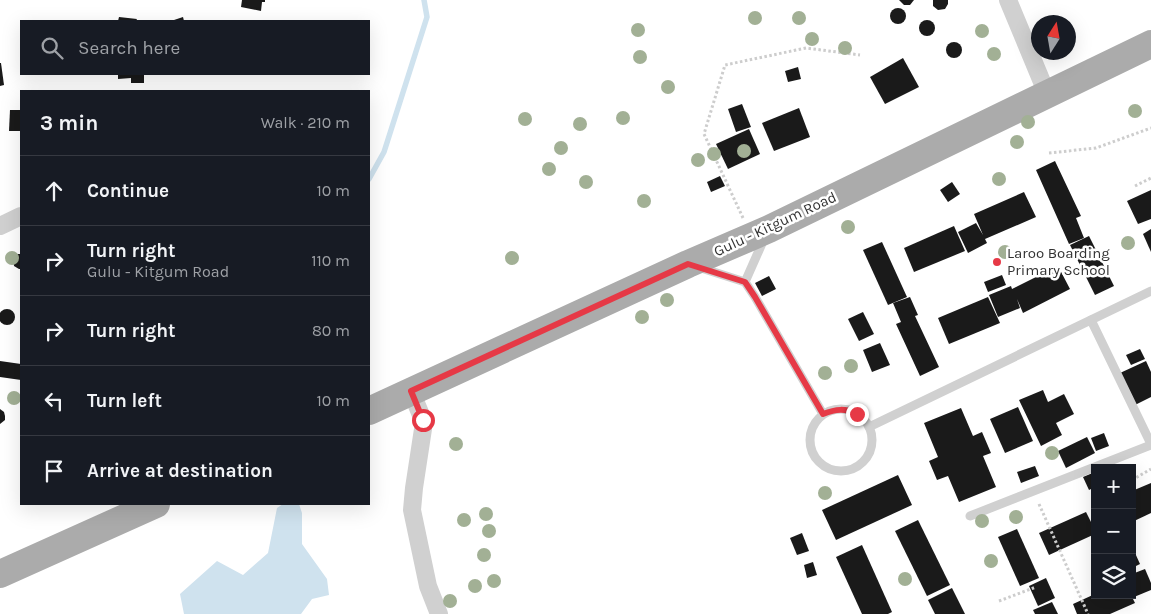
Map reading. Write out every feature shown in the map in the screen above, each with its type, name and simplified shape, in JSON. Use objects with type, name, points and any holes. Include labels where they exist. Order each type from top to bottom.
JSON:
[{"type":"main road","name":"Gulu - Kitgum Road","points":[[370,411],[688,264],[760,233],[1151,44]]},
{"type":"main road","points":[[0,574],[154,505]]},
{"type":"street","points":[[1008,0],[1047,94]]},
{"type":"street","points":[[0,226],[20,216]]},
{"type":"street","points":[[411,391],[423,420],[412,510],[428,586],[439,614]]},
{"type":"lane","points":[[745,282],[760,233]]},
{"type":"lane","points":[[688,264],[745,282],[823,414]]},
{"type":"lane","points":[[869,427],[1151,291]]},
{"type":"lane","points":[[970,516],[1151,444],[1091,320]]},
{"type":"lane","points":[[840,409],[849,410],[857,414],[869,427],[872,445],[865,461],[858,467],[841,472],[832,470],[824,467],[812,454],[809,436],[817,420],[823,414],[840,409]]},
{"type":"path","points":[[760,233],[704,134],[724,65],[806,48],[860,55]]},
{"type":"path","points":[[1049,152],[1096,148],[1151,128]]},
{"type":"path","points":[[1135,186],[1151,178]]},
{"type":"path","points":[[1136,478],[1151,470]]},
{"type":"path","points":[[1033,492],[1088,614]]},
{"type":"path","points":[[999,601],[1036,587]]},
{"type":"water","points":[[282,505],[299,505],[302,513],[302,544],[327,579],[329,595],[312,599],[301,614],[184,614],[180,594],[217,561],[243,575],[268,553],[277,508]]},
{"type":"building","points":[[242,0],[265,0],[265,2],[262,2],[261,11],[241,7]]},
{"type":"building","points":[[899,0],[914,0],[910,5],[904,5]]},
{"type":"building","points":[[933,0],[948,0],[948,4],[945,9],[938,10],[933,6]]},
{"type":"building","points":[[898,8],[904,10],[906,16],[904,22],[898,24],[892,22],[890,16],[892,10]]},
{"type":"building","points":[[119,17],[137,19],[136,20],[118,20]]},
{"type":"building","points":[[927,20],[933,22],[935,28],[933,34],[927,36],[921,34],[919,28],[921,22]]},
{"type":"building","points":[[954,42],[960,44],[962,50],[960,56],[954,58],[948,56],[946,50],[948,44]]},
{"type":"building","points":[[903,58],[919,87],[885,104],[870,77]]},
{"type":"building","points":[[0,63],[4,85],[0,86]]},
{"type":"building","points":[[798,67],[801,79],[788,82],[785,71]]},
{"type":"building","points":[[118,75],[144,75],[144,83],[131,83],[131,78],[118,79]]},
{"type":"building","points":[[742,104],[751,127],[736,132],[728,109]]},
{"type":"building","points":[[799,108],[810,137],[774,151],[762,123]]},
{"type":"building","points":[[10,110],[20,110],[20,131],[9,131]]},
{"type":"building","points":[[749,129],[760,154],[728,169],[716,144]]},
{"type":"building","points":[[1055,161],[1081,216],[1076,218],[1084,238],[1069,244],[1036,170]]},
{"type":"building","points":[[720,176],[725,186],[711,192],[707,182]]},
{"type":"building","points":[[952,182],[960,194],[948,202],[940,190]]},
{"type":"building","points":[[1151,190],[1151,219],[1138,224],[1127,201]]},
{"type":"building","points":[[1024,192],[1036,217],[985,239],[987,243],[968,253],[958,232],[976,223],[983,235],[974,214]]},
{"type":"building","points":[[954,226],[965,251],[914,272],[904,248]]},
{"type":"building","points":[[1151,229],[1151,252],[1143,234]]},
{"type":"building","points":[[1089,236],[1114,286],[1095,295],[1070,245]]},
{"type":"building","points":[[882,242],[907,297],[888,305],[863,250]]},
{"type":"building","points":[[17,254],[20,254],[20,269],[14,266],[13,259]]},
{"type":"building","points":[[1058,266],[1070,289],[1023,313],[1017,299],[1020,308],[998,317],[989,295],[1011,286],[1012,289]]},
{"type":"building","points":[[1002,275],[1006,285],[988,292],[984,282]]},
{"type":"building","points":[[769,276],[776,289],[762,296],[755,283]]},
{"type":"building","points":[[910,297],[918,315],[915,316],[939,367],[920,376],[896,324],[901,322],[893,303]]},
{"type":"building","points":[[988,297],[1000,323],[949,344],[938,318]]},
{"type":"building","points":[[7,309],[15,317],[7,325],[-1,317]]},
{"type":"building","points":[[863,312],[874,334],[859,341],[848,319]]},
{"type":"building","points":[[880,343],[890,365],[872,372],[863,350]]},
{"type":"building","points":[[1140,349],[1145,359],[1131,365],[1126,355]]},
{"type":"building","points":[[0,361],[20,364],[20,380],[0,377]]},
{"type":"building","points":[[1146,361],[1151,372],[1151,397],[1135,405],[1120,373]]},
{"type":"building","points":[[1043,390],[1048,402],[1064,394],[1074,414],[1056,423],[1062,435],[1041,446],[1019,400]]},
{"type":"building","points":[[1018,407],[1033,441],[1005,453],[990,419]]},
{"type":"building","points":[[961,408],[973,436],[982,432],[991,453],[983,456],[996,487],[959,502],[948,476],[937,480],[929,461],[938,457],[924,423]]},
{"type":"building","points":[[0,409],[4,412],[5,420],[0,424]]},
{"type":"building","points":[[1104,433],[1109,446],[1096,451],[1091,438]]},
{"type":"building","points":[[1087,437],[1095,453],[1066,468],[1058,451]]},
{"type":"building","points":[[1035,466],[1039,476],[1021,483],[1017,472]]},
{"type":"building","points":[[1091,474],[1091,489],[1089,490],[1083,477]]},
{"type":"building","points":[[898,475],[912,505],[836,540],[822,510]]},
{"type":"building","points":[[1151,483],[1151,513],[1136,520],[1136,509],[1136,489]]},
{"type":"building","points":[[1086,512],[1091,522],[1091,536],[1049,555],[1039,533]]},
{"type":"building","points":[[918,520],[950,585],[927,596],[895,531]]},
{"type":"building","points":[[1017,529],[1039,578],[1020,586],[998,537]]},
{"type":"building","points":[[802,533],[809,551],[797,555],[790,538]]},
{"type":"building","points":[[862,545],[892,612],[888,614],[862,614],[836,557]]},
{"type":"building","points":[[1136,555],[1140,564],[1136,566]]},
{"type":"building","points":[[813,562],[817,575],[807,578],[804,565]]},
{"type":"building","points":[[1145,569],[1151,583],[1151,590],[1136,596],[1136,572]]},
{"type":"building","points":[[1046,578],[1055,598],[1038,606],[1029,586]]},
{"type":"building","points":[[952,588],[965,614],[935,614],[928,600]]},
{"type":"building","points":[[1091,596],[1091,599],[1133,599],[1135,603],[1110,614],[1077,614],[1073,604]]},
{"type":"building","points":[[1052,602],[1058,614],[1035,614],[1033,610]]},
{"type":"waterway","points":[[370,177],[384,152],[427,17],[424,0]]},
{"type":"place","name":"Laroo Boarding Primary School","points":[[997,262]]},
{"type":"route","points":[[423,420],[411,391],[688,264],[745,282],[823,414],[840,409],[849,410],[857,414]]}]
